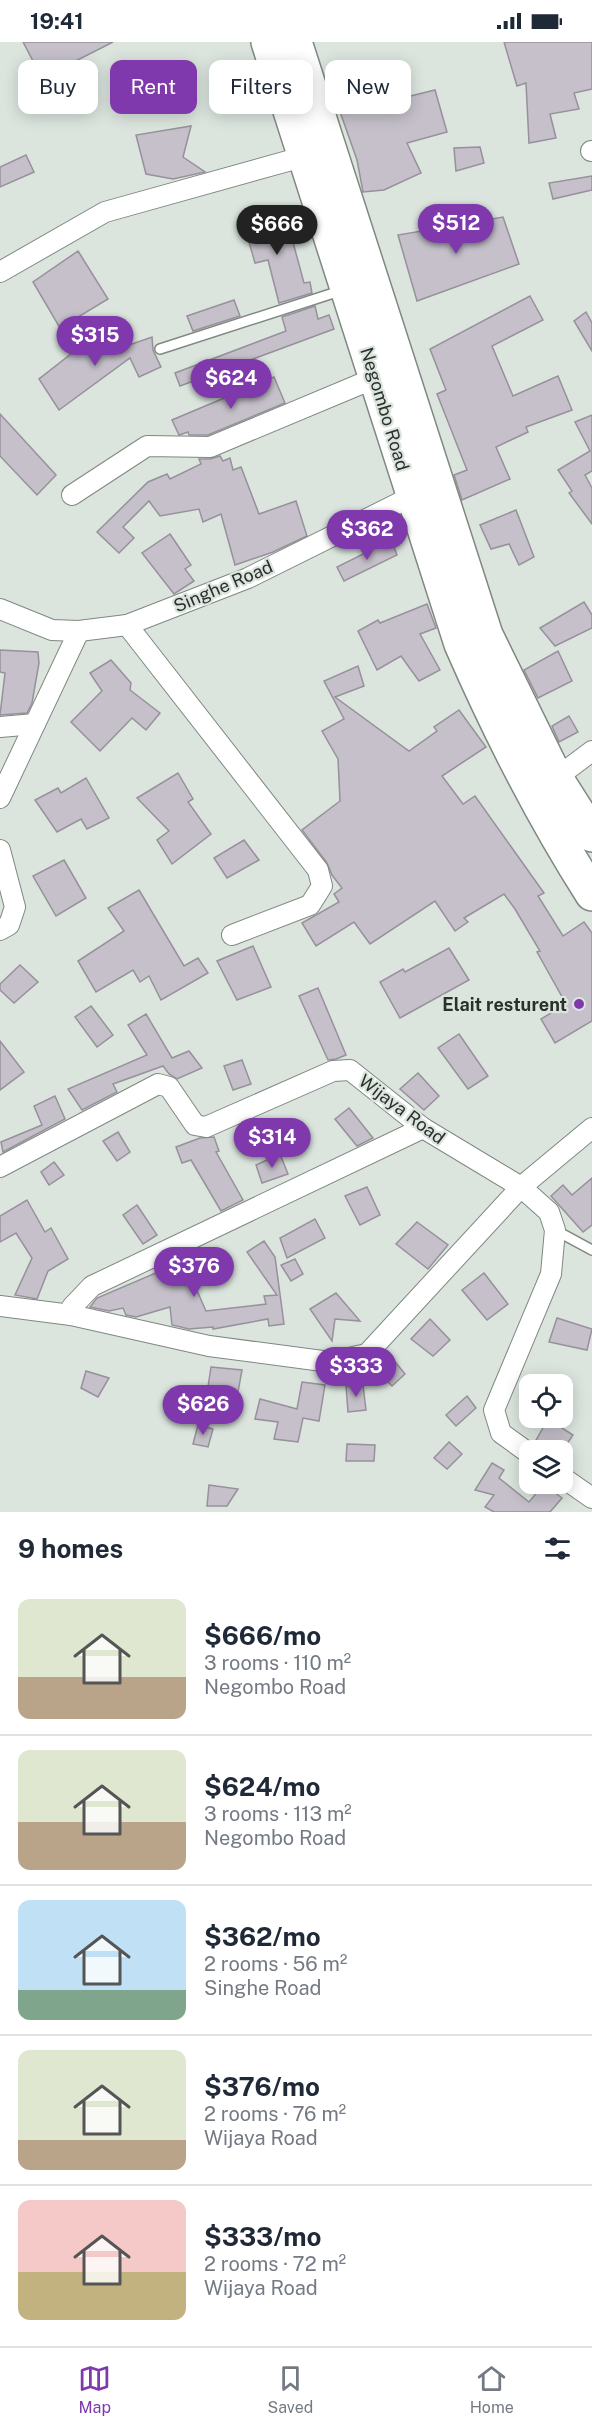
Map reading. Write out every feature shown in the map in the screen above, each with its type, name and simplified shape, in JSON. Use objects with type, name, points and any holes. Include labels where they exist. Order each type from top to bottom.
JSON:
[{"type":"highway","name":"Negombo Road","points":[[268,42],[317,153],[424,490],[461,644],[531,793],[592,894]]},
{"type":"highway","name":"Negombo Road","points":[[295,42],[346,289],[375,378],[486,635],[556,778],[592,835]]},
{"type":"street","points":[[0,272],[105,212],[317,153]]},
{"type":"street","points":[[72,495],[147,446],[210,447],[375,378]]},
{"type":"street","name":"Singhe Road","points":[[0,609],[52,630],[79,631],[127,625],[248,578],[424,490]]},
{"type":"street","points":[[127,625],[318,870],[322,886],[310,905],[232,935]]},
{"type":"street","points":[[0,798],[79,631]]},
{"type":"street","points":[[0,727],[35,724]]},
{"type":"street","points":[[556,778],[592,751]]},
{"type":"street","points":[[0,851],[15,907],[9,925],[0,930]]},
{"type":"street","name":"Wijaya Road","points":[[0,1167],[158,1084],[169,1087],[195,1125],[206,1127],[333,1071],[350,1070],[423,1128],[521,1187],[549,1212],[555,1230]]},
{"type":"street","points":[[71,1315],[72,1307],[92,1286],[423,1128]]},
{"type":"street","points":[[0,1306],[71,1315],[209,1347],[330,1362],[368,1354],[521,1187],[592,1128]]},
{"type":"street","points":[[519,1446],[501,1433],[494,1410],[551,1274],[555,1230]]},
{"type":"street","points":[[573,1485],[592,1498]]},
{"type":"lane","points":[[160,349],[346,289]]},
{"type":"lane","points":[[555,1230],[592,1250]]},
{"type":"building","points":[[23,42],[113,42],[78,60],[32,60]]},
{"type":"building","points":[[504,42],[592,42],[592,89],[574,93],[579,109],[550,114],[556,138],[529,143],[526,83],[517,86]]},
{"type":"building","points":[[435,90],[447,132],[407,143],[421,173],[384,190],[363,192],[357,160],[341,114],[411,114],[411,96]]},
{"type":"building","points":[[191,126],[183,157],[205,172],[173,179],[146,174],[136,135]]},
{"type":"building","points":[[480,147],[484,163],[456,171],[454,148]]},
{"type":"building","points":[[26,155],[34,172],[0,187],[0,167]]},
{"type":"building","points":[[592,176],[592,190],[553,199],[549,183]]},
{"type":"building","points":[[273,214],[284,233],[290,231],[304,283],[310,282],[312,293],[279,303],[268,260],[255,263],[247,235],[244,236],[244,219]]},
{"type":"building","points":[[503,217],[519,264],[417,301],[398,235]]},
{"type":"building","points":[[78,251],[108,299],[60,328],[33,282]]},
{"type":"building","points":[[530,296],[543,320],[492,346],[513,396],[558,376],[572,410],[526,427],[528,432],[496,447],[510,479],[462,500],[454,475],[467,470],[437,394],[446,390],[430,349]]},
{"type":"building","points":[[234,300],[240,316],[193,331],[187,316]]},
{"type":"building","points":[[315,306],[318,319],[329,315],[334,329],[180,386],[175,373],[286,331],[282,317]]},
{"type":"building","points":[[586,312],[592,323],[592,351],[574,321]]},
{"type":"building","points":[[99,332],[115,350],[152,337],[153,350],[161,367],[139,377],[130,358],[59,410],[39,379]]},
{"type":"building","points":[[274,377],[285,403],[208,435],[189,435],[188,432],[179,435],[172,420]]},
{"type":"building","points":[[0,414],[56,475],[37,495],[0,456]]},
{"type":"building","points":[[592,415],[592,471],[585,475],[592,488],[592,524],[569,493],[572,491],[558,470],[590,451],[575,422]]},
{"type":"building","points":[[220,456],[223,461],[230,458],[233,470],[241,467],[259,514],[296,501],[307,536],[273,552],[235,565],[221,514],[203,522],[199,509],[160,516],[149,501],[123,527],[134,538],[119,553],[97,532],[148,482],[167,474],[170,479],[201,464],[199,459]]},
{"type":"building","points":[[516,510],[534,557],[519,565],[509,544],[491,549],[480,525]]},
{"type":"building","points":[[170,534],[191,565],[185,569],[194,581],[174,594],[142,553]]},
{"type":"building","points":[[391,540],[397,555],[344,581],[337,567]]},
{"type":"building","points":[[584,602],[592,615],[592,628],[555,646],[540,628]]},
{"type":"building","points":[[427,604],[436,628],[420,634],[440,670],[419,681],[401,656],[377,670],[358,631],[378,620],[380,623]]},
{"type":"building","points":[[0,650],[38,652],[39,663],[32,703],[27,713],[0,715],[5,673],[0,672]]},
{"type":"building","points":[[558,651],[572,681],[538,698],[524,670]]},
{"type":"building","points":[[111,660],[131,683],[130,690],[160,713],[146,730],[132,718],[100,751],[71,722],[102,691],[90,673]]},
{"type":"building","points":[[358,666],[364,686],[335,697],[409,751],[437,731],[434,727],[459,710],[486,747],[442,776],[463,804],[475,796],[544,893],[538,896],[563,936],[584,922],[592,933],[592,1021],[555,1043],[541,1019],[566,1004],[537,952],[540,951],[504,894],[464,918],[468,922],[455,931],[435,901],[370,944],[354,922],[316,946],[302,923],[339,902],[334,894],[342,888],[332,875],[327,863],[302,830],[340,801],[338,759],[322,731],[344,719],[324,681]]},
{"type":"building","points":[[569,716],[578,732],[559,742],[552,726]]},
{"type":"building","points":[[178,773],[193,799],[188,802],[211,834],[172,864],[157,840],[169,831],[137,798]]},
{"type":"building","points":[[86,778],[109,818],[87,829],[81,819],[57,832],[35,800],[58,788],[61,793]]},
{"type":"building","points":[[244,840],[259,860],[227,878],[214,858]]},
{"type":"building","points":[[64,860],[86,898],[56,916],[33,876]]},
{"type":"building","points":[[139,890],[184,966],[198,958],[208,973],[161,1000],[149,976],[140,982],[133,970],[96,992],[78,961],[124,931],[108,908]]},
{"type":"building","points":[[253,946],[271,987],[237,1000],[217,961]]},
{"type":"building","points":[[449,948],[469,980],[400,1018],[380,982],[403,969],[405,972]]},
{"type":"building","points":[[20,965],[38,982],[14,1003],[0,990],[0,984]]},
{"type":"building","points":[[318,988],[346,1055],[336,1059],[328,1060],[299,996]]},
{"type":"building","points":[[91,1006],[113,1035],[97,1047],[75,1017]]},
{"type":"building","points":[[146,1014],[172,1058],[189,1051],[202,1068],[177,1079],[163,1066],[113,1084],[117,1092],[82,1110],[68,1089],[147,1055],[128,1025]]},
{"type":"building","points":[[459,1034],[488,1076],[468,1089],[438,1048]]},
{"type":"building","points":[[0,1041],[24,1072],[0,1090]]},
{"type":"building","points":[[242,1060],[251,1084],[233,1090],[224,1066]]},
{"type":"building","points":[[418,1073],[439,1096],[424,1110],[400,1089]]},
{"type":"building","points":[[55,1096],[65,1119],[3,1152],[1,1142],[42,1125],[34,1106]]},
{"type":"building","points":[[349,1108],[373,1138],[357,1146],[335,1119]]},
{"type":"building","points":[[118,1132],[130,1152],[117,1161],[103,1141]]},
{"type":"building","points":[[214,1137],[219,1151],[216,1152],[243,1200],[221,1211],[191,1160],[182,1163],[176,1147],[200,1138]]},
{"type":"building","points":[[280,1154],[288,1174],[262,1183],[256,1165]]},
{"type":"building","points":[[54,1162],[64,1175],[49,1185],[41,1172]]},
{"type":"building","points":[[592,1178],[592,1225],[583,1232],[551,1196],[563,1185],[572,1195]]},
{"type":"building","points":[[367,1187],[380,1215],[360,1225],[345,1196]]},
{"type":"building","points":[[27,1200],[45,1232],[51,1228],[68,1259],[48,1271],[37,1299],[15,1295],[32,1258],[16,1233],[0,1242],[0,1216]]},
{"type":"building","points":[[137,1205],[157,1235],[143,1244],[123,1215]]},
{"type":"building","points":[[315,1219],[325,1238],[287,1258],[280,1238]]},
{"type":"building","points":[[417,1222],[448,1245],[428,1269],[396,1244]]},
{"type":"building","points":[[264,1241],[275,1257],[284,1324],[269,1326],[268,1319],[213,1329],[213,1327],[189,1329],[172,1325],[170,1307],[136,1317],[126,1315],[123,1308],[109,1311],[90,1307],[97,1298],[184,1261],[206,1311],[266,1304],[264,1296],[277,1295],[247,1252]]},
{"type":"building","points":[[295,1259],[303,1274],[291,1281],[281,1265]]},
{"type":"building","points":[[484,1273],[508,1304],[487,1320],[462,1290]]},
{"type":"building","points":[[336,1293],[360,1321],[335,1319],[332,1341],[310,1309]]},
{"type":"building","points":[[557,1318],[592,1329],[587,1350],[549,1342]]},
{"type":"building","points":[[430,1319],[450,1340],[433,1356],[411,1339]]},
{"type":"building","points":[[392,1358],[405,1374],[392,1386],[377,1371]]},
{"type":"building","points":[[211,1367],[242,1370],[236,1403],[206,1400]]},
{"type":"building","points":[[86,1371],[109,1378],[98,1397],[81,1388]]},
{"type":"building","points":[[302,1382],[325,1385],[319,1421],[303,1418],[298,1442],[274,1439],[278,1422],[255,1419],[260,1399],[297,1409]]},
{"type":"building","points":[[363,1385],[366,1410],[348,1412],[346,1386]]},
{"type":"building","points":[[467,1396],[476,1408],[456,1426],[446,1415]]},
{"type":"building","points":[[198,1425],[213,1429],[208,1447],[193,1444]]},
{"type":"building","points":[[543,1428],[562,1428],[573,1435],[570,1440],[536,1440]]},
{"type":"building","points":[[449,1442],[462,1454],[447,1469],[434,1458]]},
{"type":"building","points":[[347,1444],[375,1445],[374,1461],[346,1461]]},
{"type":"building","points":[[492,1463],[504,1470],[499,1478],[529,1502],[536,1494],[557,1494],[562,1498],[550,1512],[494,1512],[485,1507],[494,1495],[475,1490]]},
{"type":"building","points":[[209,1485],[238,1489],[227,1506],[207,1506]]},
{"type":"place","name":"Elait resturent","points":[[579,1004]]}]
